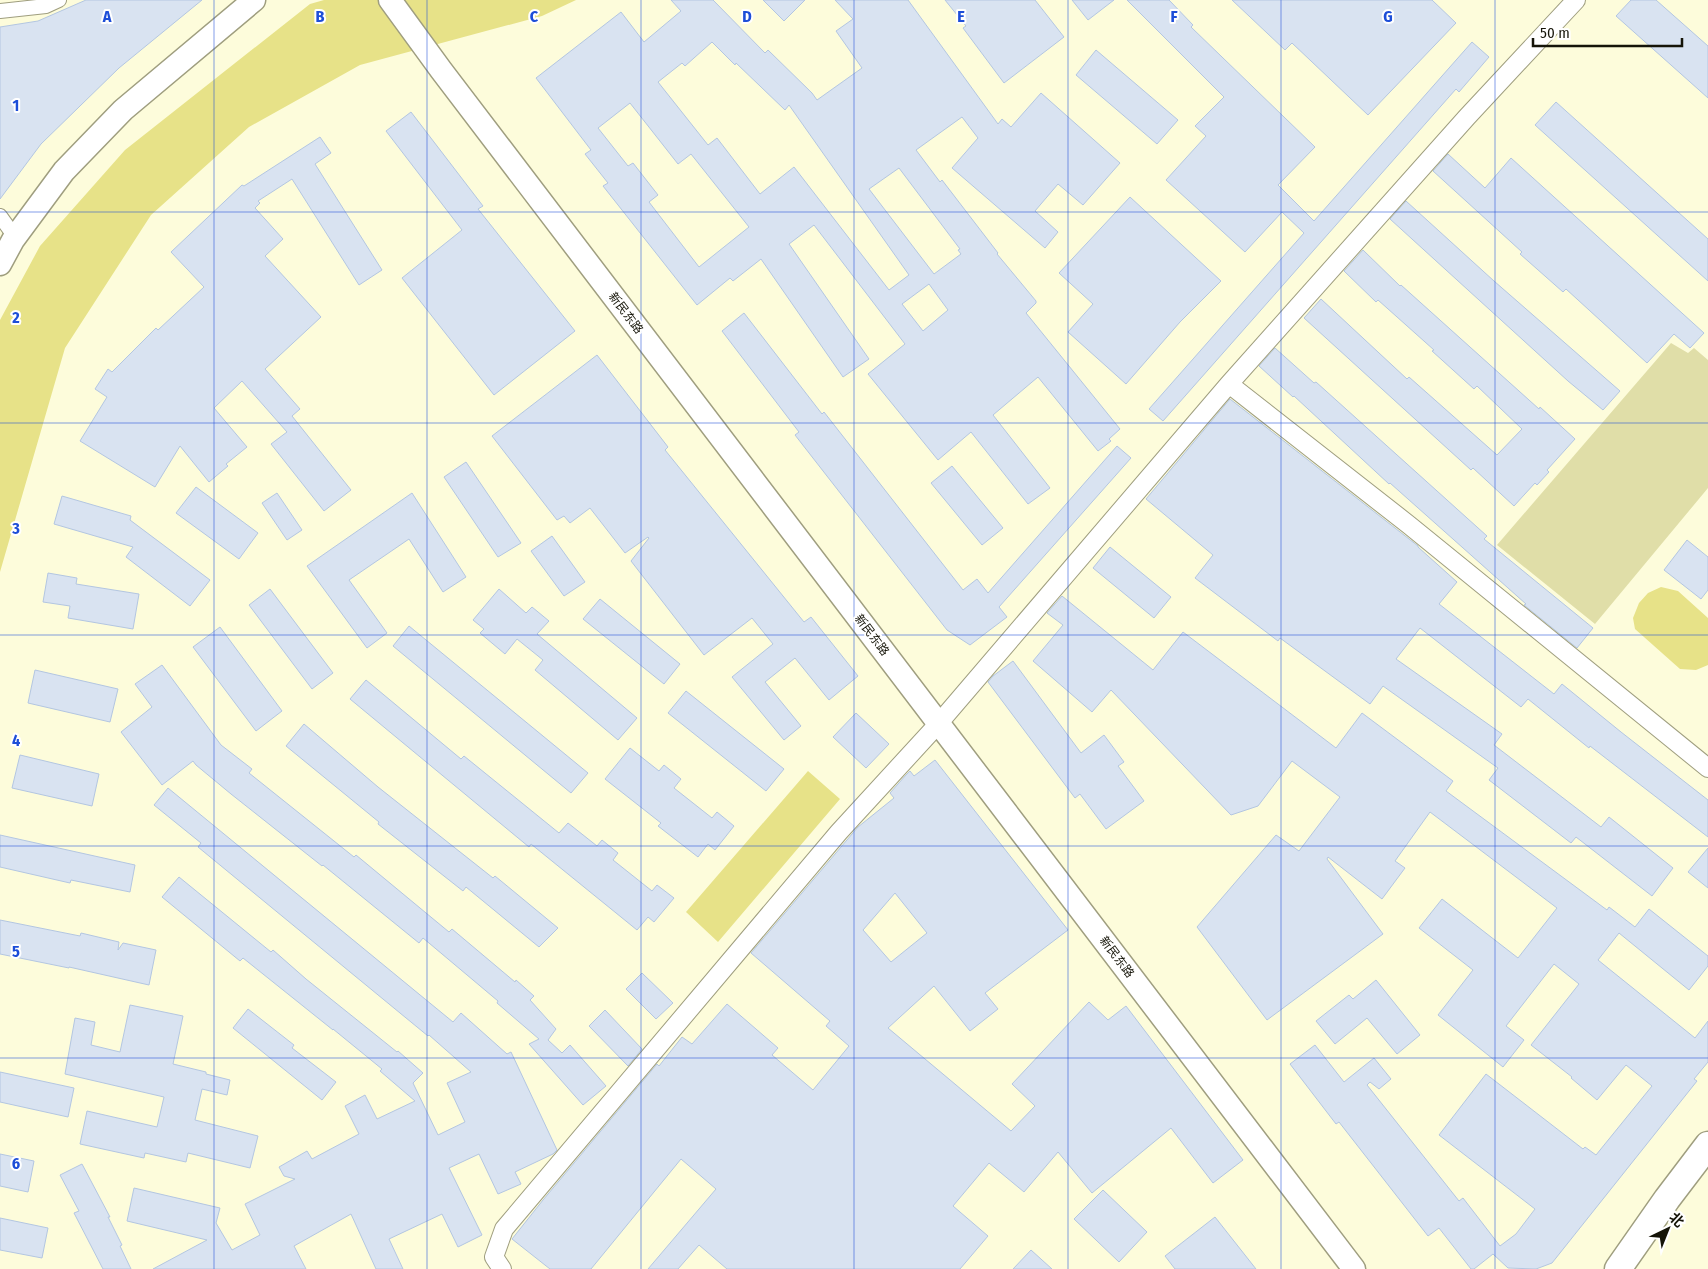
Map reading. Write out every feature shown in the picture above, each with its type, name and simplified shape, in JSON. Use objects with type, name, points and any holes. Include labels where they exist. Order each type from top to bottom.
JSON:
[{"type":"main road","points":[[1618,1269],[1708,1145]]},
{"type":"street","points":[[0,12],[13,5],[46,6],[59,0]]},
{"type":"street","points":[[0,264],[15,237],[64,171],[123,110],[254,0]]},
{"type":"street","name":"新民东路","points":[[390,0],[441,70],[1354,1269]]},
{"type":"street","points":[[494,1265],[504,1229],[839,832],[939,723],[1229,384],[1467,117],[1576,0]]},
{"type":"street","points":[[0,216],[15,237]]},
{"type":"street","points":[[1229,384],[1409,525],[1708,768]]},
{"type":"shaded area","points":[[324,0],[576,0],[542,16],[360,65],[249,127],[151,215],[65,348],[0,572],[0,320],[40,246],[125,150],[310,4]]},
{"type":"shaded area","points":[[1671,343],[1688,353],[1694,348],[1708,360],[1708,488],[1595,624],[1497,545]]},
{"type":"shaded area","points":[[1661,587],[1678,591],[1708,618],[1708,665],[1696,670],[1680,669],[1635,629],[1633,618],[1639,603],[1648,593]]},
{"type":"shaded area","points":[[808,771],[840,799],[718,942],[686,912]]},
{"type":"building","points":[[86,0],[202,0],[119,68],[41,144],[0,199],[0,27],[38,21]]},
{"type":"building","points":[[671,0],[713,0],[765,53],[768,50],[817,100],[862,68],[836,31],[853,19],[835,0],[908,0],[998,124],[1002,119],[1011,127],[1041,93],[1120,163],[1083,205],[1058,184],[1035,211],[1058,232],[1045,248],[952,168],[978,138],[962,117],[916,150],[940,182],[942,180],[997,254],[1036,301],[1026,313],[1120,429],[1109,439],[1111,441],[1098,451],[1038,377],[993,415],[1050,488],[1028,504],[971,432],[938,460],[868,374],[905,344],[814,225],[789,244],[869,359],[843,377],[761,259],[733,281],[730,278],[697,305],[603,186],[608,183],[585,154],[591,150],[536,78],[621,12],[644,42],[681,11]],"holes":[[[712,42],[785,110],[789,105],[909,275],[889,290],[794,167],[760,194],[717,138],[708,145],[658,82],[682,63],[685,66]],[[630,103],[678,164],[691,154],[749,227],[699,267],[649,202],[658,195],[633,163],[628,166],[598,128]],[[899,168],[960,249],[958,250],[961,254],[934,274],[869,189]],[[929,284],[948,310],[923,331],[902,304]]]},
{"type":"building","points":[[763,0],[805,0],[784,21]]},
{"type":"building","points":[[945,0],[1035,0],[1064,37],[1004,83],[963,28],[966,26]]},
{"type":"building","points":[[1072,0],[1114,0],[1088,20]]},
{"type":"building","points":[[1127,0],[1169,0],[1193,25],[1191,27],[1315,147],[1278,185],[1314,221],[1472,42],[1489,57],[1459,92],[1456,89],[1163,421],[1149,409],[1304,233],[1282,212],[1245,252],[1166,180],[1206,136],[1195,126],[1224,97]]},
{"type":"building","points":[[1232,0],[1432,0],[1456,23],[1368,115],[1292,43],[1285,50]]},
{"type":"building","points":[[1631,0],[1656,0],[1708,46],[1708,98],[1616,16]]},
{"type":"building","points":[[1096,50],[1178,120],[1157,144],[1076,75]]},
{"type":"building","points":[[1556,102],[1708,239],[1708,281],[1535,125]]},
{"type":"building","points":[[411,112],[483,206],[478,209],[575,331],[494,395],[402,278],[462,230],[386,131]]},
{"type":"building","points":[[320,137],[331,153],[315,164],[382,270],[359,285],[292,179],[258,201],[260,203],[255,208],[283,239],[265,256],[321,317],[265,369],[300,409],[292,416],[351,490],[324,511],[271,444],[287,432],[242,381],[214,408],[247,447],[226,464],[228,466],[209,482],[180,446],[155,487],[80,441],[107,397],[95,389],[108,369],[112,372],[156,328],[158,330],[204,287],[171,252],[242,185],[244,186]]},
{"type":"building","points":[[1448,154],[1485,188],[1511,158],[1704,333],[1690,348],[1674,334],[1647,363],[1566,289],[1563,292],[1520,254],[1522,252],[1433,171]]},
{"type":"building","points":[[1130,197],[1221,281],[1180,322],[1126,384],[1068,332],[1093,304],[1059,273]]},
{"type":"building","points":[[1406,201],[1620,391],[1603,410],[1568,381],[1390,219]]},
{"type":"building","points":[[1363,250],[1400,286],[1575,439],[1547,470],[1549,472],[1537,485],[1535,483],[1514,506],[1473,468],[1471,470],[1304,318],[1321,299],[1407,379],[1409,377],[1497,455],[1522,429],[1477,386],[1474,389],[1432,351],[1434,350],[1378,300],[1376,302],[1344,271]]},
{"type":"building","points":[[744,313],[963,590],[977,579],[988,593],[1117,446],[1131,458],[999,607],[1007,617],[970,645],[947,630],[795,435],[799,432],[722,331]]},
{"type":"building","points":[[1275,348],[1314,383],[1316,382],[1487,536],[1484,539],[1593,628],[1577,648],[1524,605],[1526,604],[1389,484],[1259,366]]},
{"type":"building","points":[[597,355],[668,447],[665,450],[804,622],[811,617],[858,676],[829,700],[795,658],[765,682],[801,726],[784,740],[732,677],[773,644],[752,618],[704,655],[631,561],[649,538],[625,553],[590,508],[570,523],[564,516],[557,520],[492,436]]},
{"type":"building","points":[[1230,399],[1418,546],[1457,582],[1439,604],[1554,694],[1562,684],[1708,800],[1708,837],[1590,746],[1589,748],[1528,699],[1521,707],[1420,628],[1396,659],[1502,734],[1494,745],[1601,827],[1609,817],[1673,868],[1652,896],[1576,837],[1571,843],[1489,780],[1498,768],[1383,686],[1370,704],[1280,638],[1278,641],[1195,578],[1213,555],[1146,499]]},
{"type":"building","points":[[466,462],[521,543],[498,557],[444,477]]},
{"type":"building","points":[[952,466],[1003,528],[982,545],[931,483]]},
{"type":"building","points":[[196,487],[258,533],[239,559],[176,513]]},
{"type":"building","points":[[277,493],[302,530],[287,540],[262,503]]},
{"type":"building","points":[[412,493],[466,577],[443,592],[409,539],[349,580],[387,633],[367,648],[307,566]]},
{"type":"building","points":[[62,496],[131,516],[130,520],[210,580],[190,606],[126,557],[133,547],[54,524]]},
{"type":"building","points":[[552,536],[585,582],[564,596],[531,551]]},
{"type":"building","points":[[1687,540],[1708,557],[1708,590],[1701,599],[1664,570]]},
{"type":"building","points":[[1110,547],[1171,597],[1154,618],[1093,568]]},
{"type":"building","points":[[48,573],[77,578],[76,584],[139,594],[133,629],[68,618],[70,606],[43,602]]},
{"type":"building","points":[[270,589],[333,673],[312,689],[249,605]]},
{"type":"building","points":[[499,589],[526,613],[532,607],[549,621],[537,634],[637,718],[618,740],[535,670],[543,660],[517,639],[505,654],[480,633],[484,629],[473,620]]},
{"type":"building","points":[[1062,596],[1153,670],[1183,632],[1336,748],[1362,713],[1453,781],[1446,791],[1607,910],[1609,907],[1635,927],[1649,909],[1708,956],[1708,966],[1689,990],[1619,933],[1598,960],[1695,1038],[1708,1021],[1708,1062],[1694,1079],[1697,1081],[1552,1263],[1536,1269],[1508,1268],[1493,1254],[1474,1269],[1471,1269],[1439,1228],[1428,1236],[1339,1122],[1336,1124],[1290,1064],[1315,1045],[1344,1082],[1374,1058],[1391,1079],[1379,1089],[1370,1082],[1367,1085],[1459,1201],[1463,1198],[1500,1246],[1516,1234],[1535,1209],[1439,1135],[1486,1074],[1583,1149],[1585,1147],[1596,1155],[1652,1086],[1626,1065],[1597,1100],[1572,1077],[1531,1045],[1579,984],[1554,964],[1506,1026],[1524,1040],[1503,1067],[1438,1015],[1473,970],[1419,928],[1442,899],[1518,958],[1557,908],[1430,812],[1395,861],[1405,868],[1382,899],[1328,857],[1327,859],[1383,934],[1267,1020],[1197,927],[1276,835],[1299,851],[1340,797],[1292,761],[1258,806],[1231,815],[1111,690],[1092,712],[1033,661],[1063,625],[1047,613]]},
{"type":"building","points":[[600,599],[680,664],[664,684],[583,619]]},
{"type":"building","points":[[409,626],[588,773],[571,793],[393,646]]},
{"type":"building","points":[[220,627],[282,711],[256,731],[193,647]]},
{"type":"building","points":[[1013,661],[1081,753],[1104,735],[1124,762],[1118,766],[1144,801],[1106,829],[1080,794],[1075,798],[988,682]]},
{"type":"building","points":[[162,665],[221,745],[252,769],[249,773],[354,857],[356,855],[449,932],[452,929],[515,982],[516,980],[534,996],[530,1000],[556,1029],[548,1040],[562,1053],[570,1045],[606,1086],[583,1105],[529,1044],[539,1039],[497,1003],[498,1001],[423,938],[419,943],[323,865],[231,794],[193,761],[162,785],[121,732],[152,707],[135,684]]},
{"type":"building","points":[[35,670],[118,689],[110,722],[28,703]]},
{"type":"building","points":[[366,680],[461,759],[464,756],[559,833],[568,823],[597,846],[602,840],[618,853],[613,860],[652,891],[657,885],[674,898],[654,922],[648,917],[637,930],[531,844],[529,847],[350,699]]},
{"type":"building","points":[[686,691],[784,769],[766,791],[668,713]]},
{"type":"building","points":[[856,713],[889,744],[866,768],[833,737]]},
{"type":"building","points":[[304,724],[378,787],[493,878],[495,876],[558,928],[539,947],[466,887],[463,891],[378,824],[379,822],[286,746]]},
{"type":"building","points":[[630,748],[659,771],[664,765],[681,779],[674,788],[712,818],[717,812],[734,826],[715,850],[708,844],[698,857],[658,826],[661,823],[605,779]]},
{"type":"building","points":[[20,755],[99,774],[92,806],[12,788]]},
{"type":"building","points":[[935,760],[1068,930],[985,993],[998,1009],[970,1031],[934,986],[888,1028],[1011,1131],[1035,1106],[1012,1084],[1089,1002],[1108,1020],[1126,1006],[1243,1160],[1213,1183],[1171,1128],[1092,1193],[1058,1152],[1024,1192],[989,1163],[953,1206],[988,1236],[960,1269],[727,1269],[699,1245],[678,1269],[648,1269],[716,1189],[681,1159],[591,1269],[550,1269],[512,1239],[657,1064],[659,1066],[682,1037],[692,1044],[727,1004],[778,1048],[772,1055],[813,1090],[849,1046],[826,1026],[830,1021],[751,953],[858,827],[894,798],[890,793],[910,771],[914,776]],"holes":[[[895,893],[927,933],[891,962],[863,930]]]},
{"type":"building","points":[[168,788],[453,1022],[461,1013],[507,1054],[511,1052],[557,1150],[553,1154],[515,1172],[521,1184],[498,1194],[479,1154],[449,1168],[482,1235],[458,1247],[442,1214],[389,1239],[403,1269],[376,1269],[351,1214],[294,1246],[306,1269],[153,1269],[207,1240],[127,1221],[134,1188],[220,1208],[216,1223],[232,1250],[260,1235],[245,1204],[295,1179],[284,1176],[279,1167],[307,1151],[312,1159],[359,1134],[345,1106],[365,1095],[377,1119],[415,1101],[380,1071],[382,1069],[333,1029],[243,958],[240,961],[162,897],[179,877],[271,952],[273,950],[306,979],[423,1073],[413,1083],[438,1135],[465,1122],[447,1083],[471,1072],[429,1035],[198,847],[201,843],[154,805]]},
{"type":"building","points":[[0,835],[135,865],[130,892],[71,880],[70,883],[0,867]]},
{"type":"building","points":[[1708,848],[1708,888],[1688,872]]},
{"type":"building","points":[[0,920],[80,936],[81,933],[119,942],[118,950],[123,943],[156,950],[149,985],[0,954]]},
{"type":"building","points":[[642,973],[673,1003],[656,1019],[626,989]]},
{"type":"building","points":[[1376,980],[1420,1035],[1397,1054],[1367,1018],[1335,1044],[1316,1021],[1349,995],[1353,999]]},
{"type":"building","points":[[130,1005],[183,1016],[173,1064],[230,1080],[227,1095],[202,1089],[195,1120],[258,1136],[250,1168],[188,1153],[186,1162],[145,1153],[144,1158],[80,1144],[87,1111],[157,1127],[164,1097],[65,1074],[75,1018],[95,1022],[91,1045],[120,1052]]},
{"type":"building","points":[[248,1009],[294,1045],[292,1048],[336,1082],[322,1100],[233,1028]]},
{"type":"building","points":[[605,1010],[642,1049],[628,1066],[589,1026]]},
{"type":"building","points":[[0,1072],[74,1088],[68,1117],[0,1102]]},
{"type":"building","points":[[0,1154],[34,1161],[28,1192],[0,1186]]},
{"type":"building","points":[[82,1164],[110,1217],[108,1217],[131,1269],[103,1269],[74,1213],[79,1211],[60,1175]]},
{"type":"building","points":[[1103,1190],[1147,1232],[1119,1262],[1074,1219]]},
{"type":"building","points":[[1215,1217],[1256,1269],[1175,1269],[1165,1256]]},
{"type":"building","points":[[0,1218],[48,1228],[42,1258],[0,1250]]},
{"type":"building","points":[[1031,1250],[1052,1269],[1013,1269]]}]
